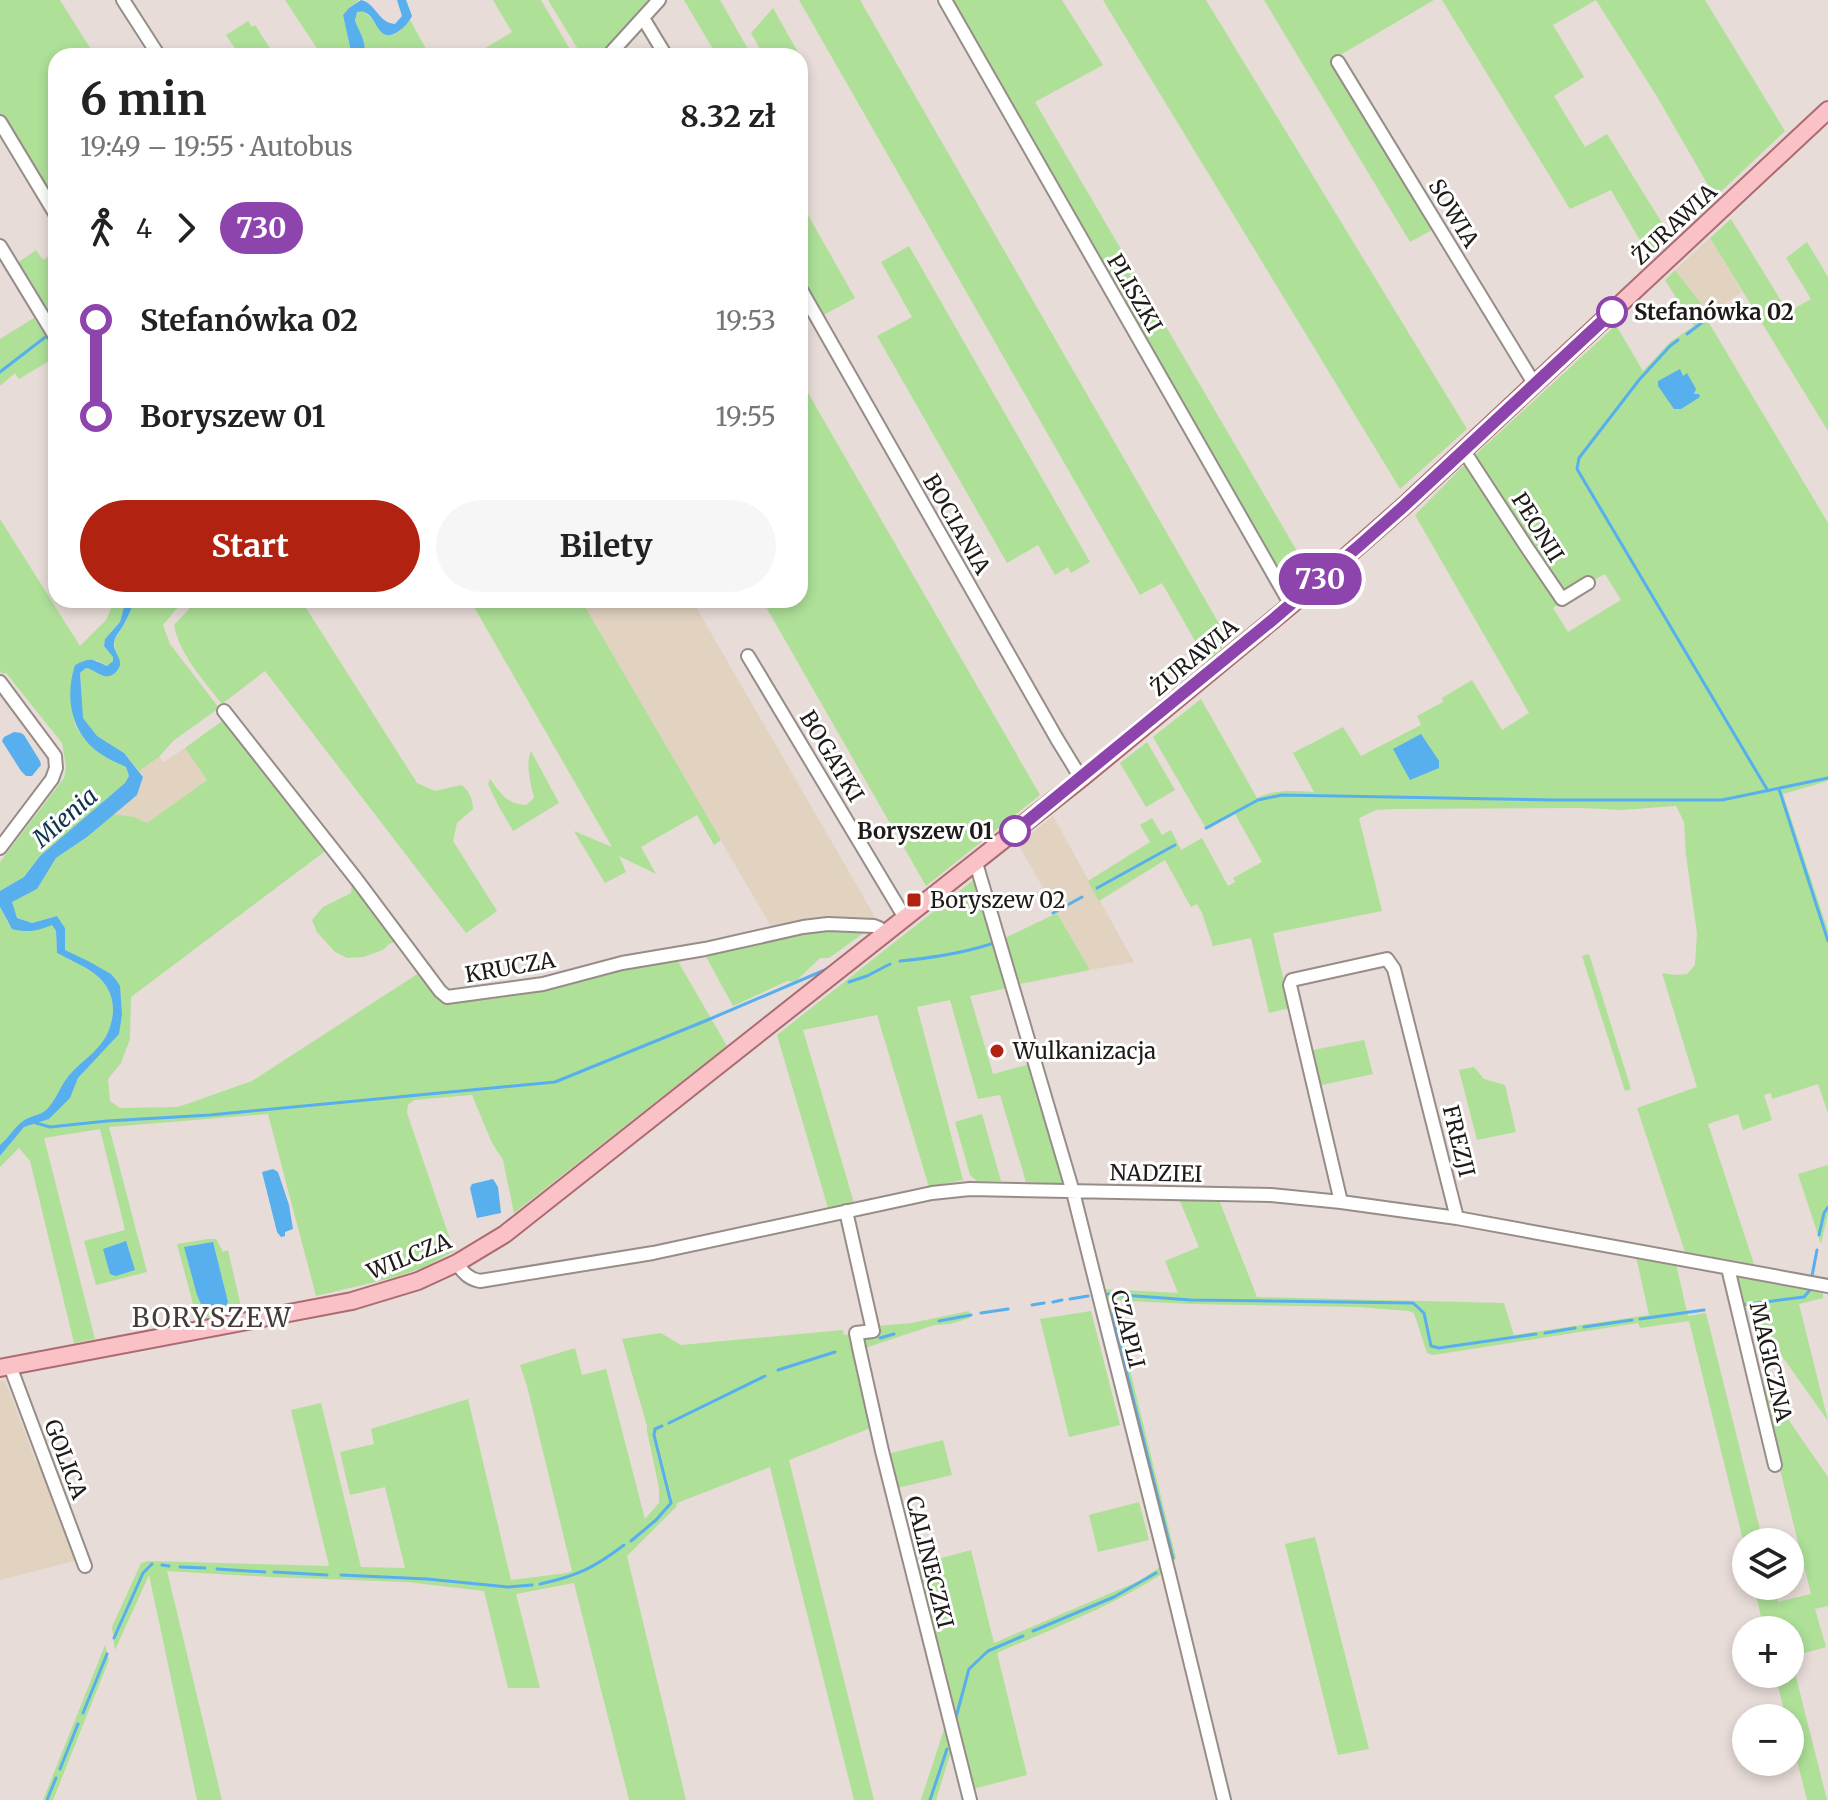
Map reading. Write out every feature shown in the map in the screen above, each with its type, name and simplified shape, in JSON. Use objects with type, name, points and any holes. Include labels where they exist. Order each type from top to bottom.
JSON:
[{"type":"main road","name":"ŻURAWIA","points":[[756,1036],[905,918],[976,867],[1291,605],[1464,451],[1828,110]]},
{"type":"main road","name":"WILCZA","points":[[5,1367],[352,1301],[418,1281],[457,1263],[505,1234],[756,1036]]},
{"type":"street","points":[[123,0],[154,48]]},
{"type":"street","points":[[615,48],[659,0]]},
{"type":"street","name":"PLISZKI","points":[[945,0],[1291,605]]},
{"type":"street","points":[[643,18],[661,48]]},
{"type":"street","name":"SOWIA","points":[[1338,62],[1535,385]]},
{"type":"street","points":[[0,122],[48,202]]},
{"type":"street","points":[[0,246],[48,325]]},
{"type":"street","name":"BOCIANIA","points":[[808,302],[1044,716],[1083,777]]},
{"type":"street","name":"PEONII","points":[[1464,451],[1562,599],[1588,583]]},
{"type":"street","name":"BOGATKI","points":[[748,656],[905,918]]},
{"type":"street","points":[[0,682],[50,748],[57,762],[52,779],[0,848]]},
{"type":"street","name":"KRUCZA","points":[[224,711],[447,997],[543,984],[622,963],[691,952],[803,927],[828,924],[874,926],[885,934]]},
{"type":"street","name":"CZAPLI","points":[[976,867],[1073,1192],[1224,1800]]},
{"type":"street","name":"FREZJI","points":[[1341,1202],[1290,993],[1290,982],[1387,959],[1394,969],[1457,1218]]},
{"type":"street","name":"NADZIEI","points":[[457,1263],[469,1277],[484,1280],[653,1253],[932,1193],[960,1190],[1271,1195],[1457,1218],[1828,1286]]},
{"type":"street","name":"CALINECZKI","points":[[846,1211],[873,1331],[856,1333],[882,1451],[970,1800]]},
{"type":"street","name":"MAGICZNA","points":[[1728,1268],[1775,1465]]},
{"type":"street","name":"GOLICA","points":[[5,1367],[85,1566]]},
{"type":"shaded area","points":[[1710,238],[1742,292],[1710,315],[1675,270]]},
{"type":"shaded area","points":[[586,608],[697,608],[878,922],[773,930]]},
{"type":"shaded area","points":[[185,748],[207,780],[147,823],[135,817],[112,814],[137,795],[143,777],[139,771],[159,757],[164,762]]},
{"type":"shaded area","points":[[1053,816],[1134,962],[1090,970],[1018,844]]},
{"type":"shaded area","points":[[5,1380],[36,1462],[43,1461],[78,1560],[0,1580],[0,1381]]},
{"type":"green space","points":[[0,0],[60,0],[90,48],[48,48],[48,195],[0,115]]},
{"type":"green space","points":[[285,0],[359,0],[343,15],[350,48],[317,48]]},
{"type":"green space","points":[[493,0],[541,0],[569,48],[485,48],[512,32]]},
{"type":"green space","points":[[548,0],[653,0],[609,48],[577,48]]},
{"type":"green space","points":[[684,0],[720,0],[747,48],[712,48]]},
{"type":"green space","points":[[799,0],[860,0],[1229,641],[1207,662],[1162,583],[1140,595]]},
{"type":"green space","points":[[948,0],[1062,0],[1103,65],[1035,102],[1308,570],[1286,590]]},
{"type":"green space","points":[[1103,0],[1206,0],[1467,429],[1400,489]]},
{"type":"green space","points":[[1264,0],[1434,0],[1330,61],[1434,229],[1410,242]]},
{"type":"green space","points":[[1442,0],[1596,0],[1553,25],[1584,77],[1554,96],[1585,147],[1607,134],[1670,236],[1649,256],[1611,190],[1570,209]]},
{"type":"green space","points":[[1596,0],[1705,0],[1785,131],[1715,197],[1656,95]]},
{"type":"green space","points":[[773,8],[796,48],[759,48],[751,33]]},
{"type":"green space","points":[[363,11],[389,35],[401,30],[410,20],[426,48],[365,48],[355,21],[357,12]]},
{"type":"green space","points":[[248,21],[252,27],[255,25],[270,48],[235,48],[226,35]]},
{"type":"green space","points":[[808,215],[855,298],[820,317],[808,296]]},
{"type":"green space","points":[[1731,219],[1788,312],[1811,299],[1786,258],[1807,242],[1828,277],[1828,431],[1710,238]]},
{"type":"green space","points":[[909,246],[1090,562],[1071,573],[1068,567],[1055,575],[1038,545],[1007,563],[877,336],[912,317],[881,262]]},
{"type":"green space","points":[[36,250],[43,260],[48,257],[48,315],[16,264]]},
{"type":"green space","points":[[1675,270],[1710,315],[1706,318],[1828,523],[1828,781],[1783,794],[1828,931],[1828,1113],[1818,1084],[1772,1099],[1771,1093],[1764,1095],[1772,1120],[1743,1130],[1738,1114],[1708,1124],[1754,1264],[1685,1252],[1637,1108],[1697,1087],[1662,973],[1687,974],[1695,965],[1697,933],[1684,822],[1676,806],[1621,810],[1392,809],[1376,810],[1359,818],[1382,911],[1273,933],[1290,1008],[1269,1013],[1251,938],[1213,946],[1197,904],[1191,907],[1165,860],[1099,901],[1088,881],[1150,842],[1140,825],[1152,818],[1162,835],[1171,830],[1181,850],[1202,838],[1228,886],[1235,882],[1233,878],[1262,862],[1235,814],[1207,830],[1153,737],[1201,699],[1257,798],[1278,792],[1314,792],[1293,753],[1343,727],[1361,756],[1421,725],[1417,716],[1443,702],[1442,698],[1472,680],[1502,730],[1529,713],[1415,515],[1459,470],[1616,325],[1643,371],[1670,342],[1694,326],[1665,280]],"holes":[[[1605,574],[1621,600],[1568,632],[1553,608]]]},
{"type":"green space","points":[[34,318],[48,340],[48,362],[19,379],[15,373],[0,386],[0,339]]},
{"type":"green space","points":[[808,393],[1040,795],[926,886],[767,608],[808,608]]},
{"type":"green space","points":[[0,519],[48,595],[48,608],[56,608],[80,646],[106,620],[111,608],[124,608],[120,622],[105,639],[104,646],[113,661],[108,666],[96,660],[75,665],[73,716],[75,725],[86,740],[126,767],[129,776],[125,783],[40,856],[24,877],[0,891],[0,862],[64,778],[66,767],[62,743],[6,673],[0,671]]},
{"type":"green space","points":[[131,608],[177,608],[163,625],[170,644],[219,708],[173,741],[159,757],[139,771],[124,753],[97,736],[82,718],[80,673],[86,668],[111,676],[114,641]]},
{"type":"green space","points":[[190,608],[306,608],[417,783],[435,791],[461,785],[468,792],[473,809],[457,823],[453,841],[497,911],[466,933],[265,671],[222,704],[187,657],[174,625]]},
{"type":"green space","points":[[475,608],[586,608],[721,840],[714,845],[697,815],[641,847],[656,874],[619,856],[626,872],[605,883],[574,831],[612,847]]},
{"type":"green space","points":[[222,721],[230,722],[328,849],[131,997],[130,1039],[121,1063],[108,1079],[110,1101],[120,1108],[178,1107],[252,1081],[422,971],[445,1001],[555,984],[676,958],[727,1046],[514,1213],[503,1160],[492,1143],[472,1095],[414,1100],[408,1105],[407,1113],[454,1251],[425,1267],[396,1277],[316,1296],[268,1114],[109,1127],[147,1272],[96,1285],[84,1241],[125,1230],[100,1129],[44,1138],[95,1339],[74,1343],[30,1161],[19,1148],[0,1167],[0,1156],[24,1127],[48,1119],[69,1098],[78,1078],[118,1034],[111,974],[65,950],[65,928],[57,916],[32,923],[17,918],[11,902],[37,889],[56,858],[87,837],[112,814],[135,817],[147,823],[207,780],[185,748]]},
{"type":"green space","points":[[1147,742],[1175,790],[1146,807],[1120,763]]},
{"type":"green space","points":[[531,751],[559,803],[513,831],[488,784],[490,779],[509,800],[526,805],[534,798],[529,768]]},
{"type":"green space","points":[[976,878],[1008,988],[970,996],[993,1074],[1030,1064],[1064,1184],[1026,1182],[1000,1095],[978,1099],[950,1000],[917,1007],[963,1180],[929,1187],[877,1015],[803,1030],[854,1203],[828,1208],[777,1035]]},
{"type":"green space","points":[[352,881],[399,940],[363,957],[347,958],[335,952],[317,932],[312,920],[323,907],[351,893]]},
{"type":"green space","points":[[0,907],[8,923],[52,925],[56,931],[57,953],[103,981],[112,1000],[113,1012],[103,1041],[68,1076],[48,1108],[22,1122],[0,1145]]},
{"type":"green space","points":[[1057,913],[1090,970],[1020,984],[1005,938]]},
{"type":"green space","points":[[801,930],[868,930],[829,958],[820,958],[795,982],[787,981],[733,1006],[704,953]]},
{"type":"green space","points":[[1589,954],[1631,1089],[1625,1091],[1582,956]]},
{"type":"green space","points":[[1364,1040],[1373,1074],[1317,1086],[1308,1051]]},
{"type":"green space","points":[[1474,1067],[1484,1079],[1505,1085],[1516,1132],[1477,1140],[1459,1070]]},
{"type":"green space","points":[[982,1114],[1001,1181],[977,1181],[970,1175],[955,1122]]},
{"type":"green space","points":[[1828,1165],[1828,1214],[1821,1244],[1798,1174]]},
{"type":"green space","points":[[1179,1199],[1219,1200],[1257,1297],[1504,1303],[1514,1335],[1649,1315],[1636,1257],[1676,1264],[1688,1316],[1706,1313],[1760,1528],[1740,1528],[1689,1321],[1640,1328],[1638,1323],[1433,1355],[1427,1353],[1414,1313],[1409,1311],[1107,1300],[1103,1289],[1178,1293],[1165,1261],[1199,1247]]},
{"type":"green space","points":[[216,1239],[223,1252],[228,1250],[242,1311],[197,1319],[177,1244]]},
{"type":"green space","points":[[1732,1276],[1823,1293],[1823,1298],[1799,1304],[1828,1421],[1735,1290]]},
{"type":"green space","points":[[1108,1308],[1115,1309],[1176,1558],[1173,1563]]},
{"type":"green space","points":[[969,1311],[970,1318],[934,1325],[862,1349],[862,1338],[875,1326],[911,1323]]},
{"type":"green space","points":[[1091,1311],[1120,1425],[1069,1437],[1040,1319]]},
{"type":"green space","points":[[843,1330],[844,1335],[850,1334],[873,1427],[789,1460],[874,1800],[854,1800],[770,1467],[677,1503],[627,1556],[686,1800],[629,1800],[574,1583],[516,1594],[540,1688],[508,1688],[484,1591],[407,1582],[167,1571],[222,1800],[197,1800],[149,1575],[115,1650],[112,1627],[141,1563],[148,1561],[329,1566],[291,1410],[321,1403],[361,1567],[405,1568],[385,1487],[350,1495],[340,1452],[374,1444],[371,1429],[468,1399],[511,1580],[567,1573],[572,1571],[520,1365],[575,1348],[582,1375],[606,1369],[645,1519],[659,1503],[659,1488],[647,1426],[622,1339],[661,1333],[681,1345]]},
{"type":"green space","points":[[1756,1373],[1828,1477],[1828,1606],[1815,1609],[1826,1647],[1804,1653],[1804,1616],[1761,1616],[1757,1600],[1804,1600],[1804,1596],[1811,1594],[1804,1566],[1804,1528],[1795,1528]]},
{"type":"green space","points":[[943,1440],[952,1475],[897,1488],[889,1456],[891,1453]]},
{"type":"green space","points":[[1139,1502],[1149,1540],[1098,1552],[1089,1515]]},
{"type":"green space","points":[[1315,1537],[1369,1749],[1338,1755],[1285,1544]]},
{"type":"green space","points":[[971,1550],[994,1643],[1139,1581],[1160,1567],[1162,1574],[1102,1607],[997,1653],[1027,1775],[969,1790],[916,1565]]},
{"type":"green space","points":[[105,1645],[109,1660],[53,1800],[43,1800]]},
{"type":"green space","points":[[1778,1688],[1799,1688],[1803,1704],[1782,1704]]},
{"type":"green space","points":[[1804,1709],[1827,1800],[1807,1800],[1801,1776],[1804,1776]]},
{"type":"green space","points":[[947,1720],[953,1745],[936,1800],[921,1800]]},
{"type":"water","points":[[361,0],[389,23],[395,24],[402,16],[397,0],[406,0],[412,16],[401,29],[386,35],[369,15],[357,12],[355,21],[365,48],[350,48],[343,15]]},
{"type":"water","points":[[1680,369],[1683,376],[1687,373],[1696,389],[1694,394],[1700,397],[1681,409],[1674,409],[1658,386],[1658,381]]},
{"type":"water","points":[[124,608],[131,608],[114,642],[120,660],[119,668],[109,676],[86,668],[80,673],[83,718],[97,736],[124,753],[143,777],[137,795],[87,837],[56,858],[37,889],[12,902],[17,918],[32,923],[57,916],[65,928],[65,950],[111,974],[116,980],[120,986],[122,1014],[119,1034],[78,1078],[70,1098],[49,1119],[24,1127],[0,1156],[0,1145],[22,1122],[48,1108],[68,1076],[103,1041],[112,1020],[112,1000],[103,981],[57,953],[56,931],[52,925],[32,931],[12,929],[0,907],[0,891],[24,877],[40,856],[125,783],[129,776],[126,767],[98,752],[81,734],[70,701],[75,665],[91,660],[107,666],[113,661],[104,646],[105,639],[120,622]]},
{"type":"water","points":[[14,732],[24,735],[40,761],[41,765],[32,776],[26,776],[21,771],[2,741]]},
{"type":"water","points":[[1421,734],[1439,761],[1439,768],[1410,780],[1393,749]]},
{"type":"water","points":[[273,1169],[278,1172],[289,1205],[293,1229],[281,1237],[277,1232],[262,1172]]},
{"type":"water","points":[[493,1179],[498,1187],[501,1213],[477,1218],[470,1188],[472,1184]]},
{"type":"water","points":[[126,1241],[135,1270],[116,1276],[110,1274],[103,1249]]},
{"type":"water","points":[[213,1242],[228,1302],[225,1307],[204,1311],[184,1247]]},
{"type":"waterway","points":[[1687,334],[1704,321]]},
{"type":"waterway","points":[[0,372],[48,335]]},
{"type":"waterway","points":[[1678,340],[1639,380],[1579,458],[1577,469],[1768,791]]},
{"type":"waterway","points":[[1206,828],[1258,800],[1282,795],[1722,800],[1828,778]]},
{"type":"waterway","points":[[1779,789],[1828,941]]},
{"type":"waterway","points":[[1097,888],[1175,845]]},
{"type":"waterway","points":[[1053,913],[1082,897]]},
{"type":"waterway","points":[[900,961],[948,955],[994,943]]},
{"type":"waterway","points":[[849,982],[890,964]]},
{"type":"waterway","points":[[36,1123],[50,1127],[210,1115],[555,1082],[827,969]]},
{"type":"waterway","points":[[1819,1235],[1828,1207]]},
{"type":"waterway","points":[[1812,1276],[1817,1250]]},
{"type":"waterway","points":[[1742,1305],[1804,1297],[1810,1290]]},
{"type":"waterway","points":[[1108,1294],[1191,1300],[1413,1303],[1424,1313],[1431,1346],[1439,1348],[1536,1334]]},
{"type":"waterway","points":[[1070,1299],[1088,1296]]},
{"type":"waterway","points":[[1053,1302],[1062,1300]]},
{"type":"waterway","points":[[1032,1305],[1044,1303]]},
{"type":"waterway","points":[[981,1313],[1008,1309]]},
{"type":"waterway","points":[[1640,1319],[1704,1310]]},
{"type":"waterway","points":[[1112,1314],[1173,1558]]},
{"type":"waterway","points":[[939,1321],[971,1315]]},
{"type":"waterway","points":[[1584,1327],[1632,1320]]},
{"type":"waterway","points":[[1545,1333],[1575,1328]]},
{"type":"waterway","points":[[880,1338],[894,1334]]},
{"type":"waterway","points":[[778,1370],[835,1352]]},
{"type":"waterway","points":[[669,1423],[765,1376]]},
{"type":"waterway","points":[[631,1541],[671,1503],[654,1435],[655,1429],[662,1426]]},
{"type":"waterway","points":[[540,1584],[585,1570],[624,1545]]},
{"type":"waterway","points":[[114,1638],[143,1573],[152,1564]]},
{"type":"waterway","points":[[162,1565],[169,1566]]},
{"type":"waterway","points":[[180,1567],[205,1568]]},
{"type":"waterway","points":[[217,1569],[265,1572]]},
{"type":"waterway","points":[[274,1572],[327,1575]]},
{"type":"waterway","points":[[1033,1631],[1114,1597],[1156,1573]]},
{"type":"waterway","points":[[341,1575],[508,1587],[532,1585]]},
{"type":"waterway","points":[[955,1721],[969,1669],[988,1651],[1023,1636]]},
{"type":"waterway","points":[[83,1713],[107,1654]]},
{"type":"waterway","points":[[60,1769],[78,1724]]},
{"type":"waterway","points":[[930,1800],[947,1749]]},
{"type":"waterway","points":[[47,1800],[56,1778]]},
{"type":"bus line","name":"730","points":[[1015,831],[1360,545],[1612,312]]},
{"type":"place","name":"Stefanówka 02","points":[[1612,312]]},
{"type":"place","name":"Boryszew 01","points":[[1015,831]]},
{"type":"place","name":"Boryszew 02","points":[[914,900]]},
{"type":"place","name":"Wulkanizacja","points":[[997,1051]]},
{"type":"district","name":"BORYSZEW","points":[[212,1317]]},
{"type":"water label","name":"Mienia","points":[[65,817]]}]
